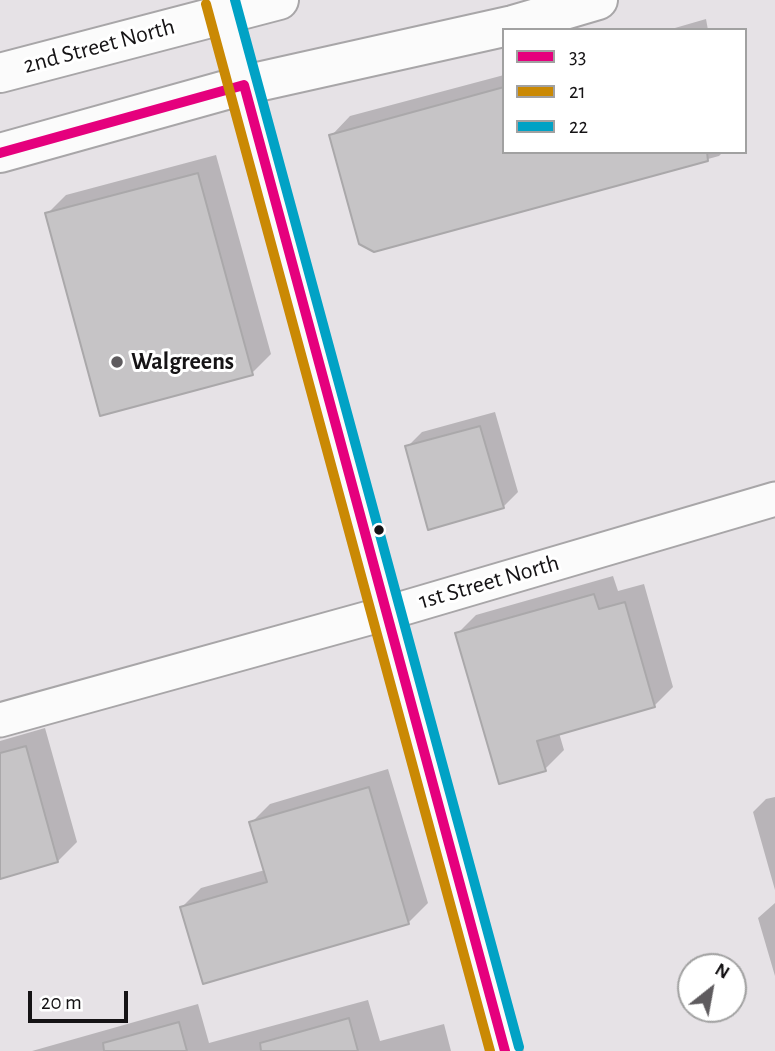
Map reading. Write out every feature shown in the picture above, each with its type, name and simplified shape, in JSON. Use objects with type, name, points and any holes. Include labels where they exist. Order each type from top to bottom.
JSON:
[{"type":"main road","name":"2nd Street North","points":[[0,73],[222,6],[279,0]]},
{"type":"main road","points":[[0,153],[244,86],[513,25],[598,0]]},
{"type":"street","points":[[222,6],[505,1051]]},
{"type":"street","name":"1st Street North","points":[[0,720],[387,613],[775,499]]},
{"type":"building","points":[[502,88],[502,154],[707,154],[708,161],[374,252],[359,244],[329,135]]},
{"type":"building","name":"Walgreens","points":[[198,173],[253,375],[100,416],[45,213]]},
{"type":"building","points":[[480,426],[504,508],[428,530],[405,446]]},
{"type":"building","points":[[594,594],[599,609],[625,602],[655,707],[537,741],[546,771],[499,784],[455,633]]},
{"type":"building","points":[[26,746],[58,862],[0,879],[0,753]]},
{"type":"building","points":[[369,787],[409,924],[203,984],[180,907],[267,882],[249,822]]},
{"type":"building","points":[[349,1018],[358,1051],[261,1051],[260,1043]]},
{"type":"building","points":[[179,1022],[187,1051],[104,1051],[103,1043]]},
{"type":"transit line","name":"22","points":[[235,0],[519,1047]]},
{"type":"transit line","name":"21","points":[[206,4],[490,1051]]},
{"type":"transit line","name":"33","points":[[0,153],[244,85],[505,1051]]},
{"type":"place","name":"Walgreens","points":[[117,362]]}]
